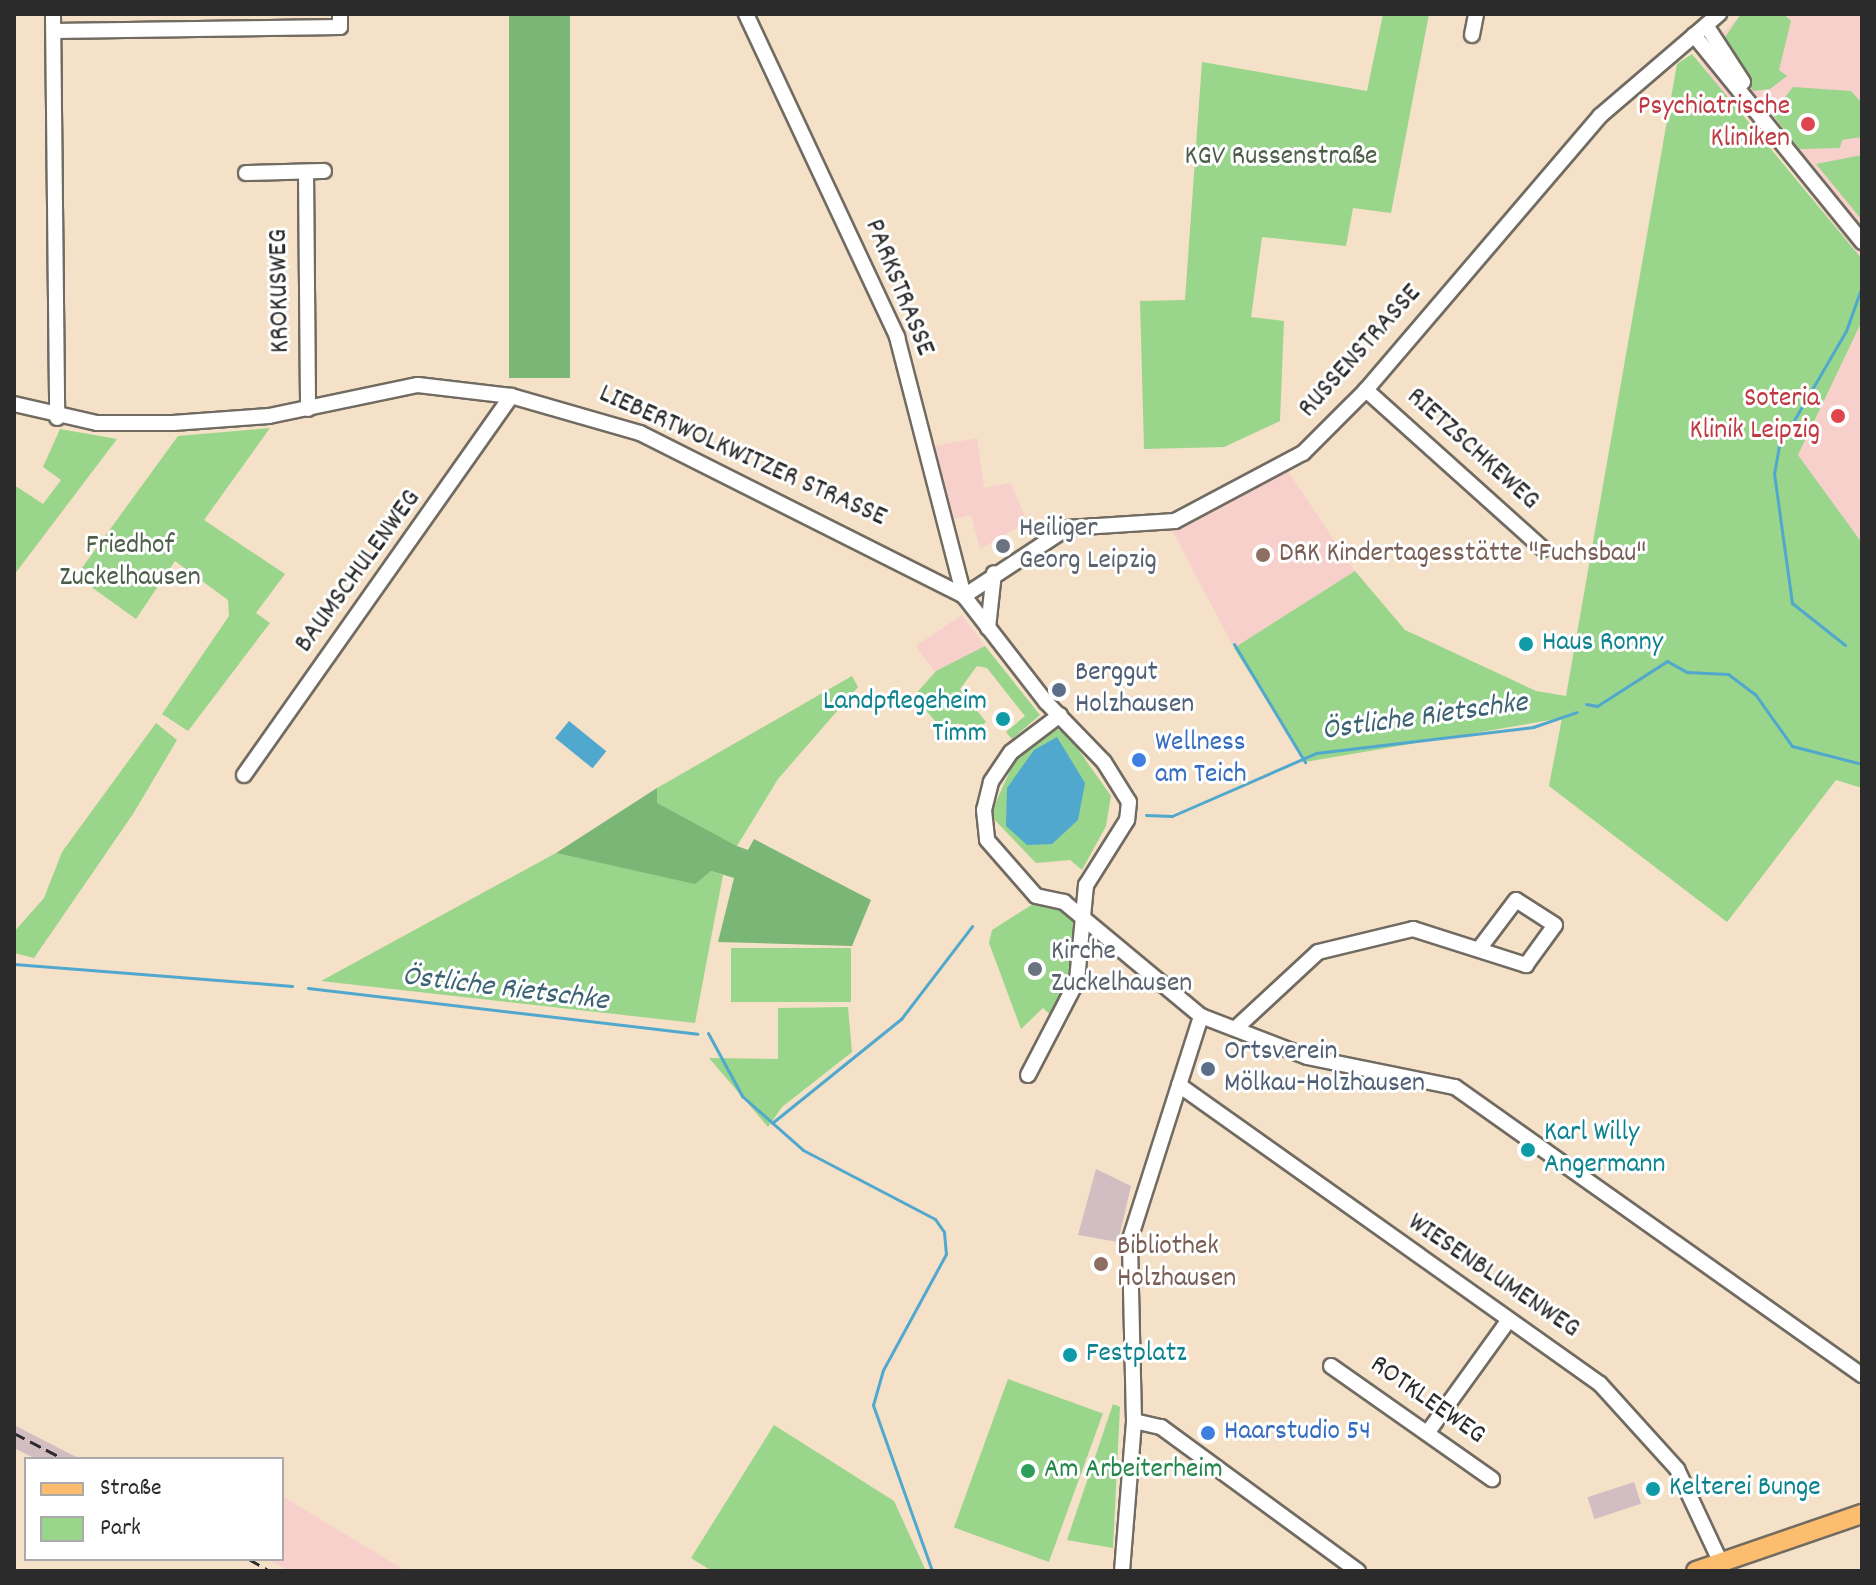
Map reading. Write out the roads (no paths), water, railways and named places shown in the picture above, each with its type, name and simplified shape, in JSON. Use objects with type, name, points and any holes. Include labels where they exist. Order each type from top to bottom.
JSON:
[{"type":"main road","points":[[1696,1571],[1729,1564],[1862,1514]]},
{"type":"street","points":[[53,14],[57,418]]},
{"type":"street","name":"PARKSTRASSE","points":[[746,14],[897,337],[964,596]]},
{"type":"street","points":[[1472,35],[1476,14]]},
{"type":"street","name":"RUSSENSTRASSE","points":[[964,596],[994,573],[1067,528],[1158,525],[1184,517],[1303,453],[1366,390],[1600,116],[1719,14]]},
{"type":"street","points":[[54,31],[342,18]]},
{"type":"street","points":[[1700,30],[1745,94],[1862,242]]},
{"type":"street","points":[[246,173],[324,171]]},
{"type":"street","name":"KROKUSWEG","points":[[306,172],[308,409]]},
{"type":"street","name":"LIEBERTWOLKWITZER STRASSE","points":[[14,404],[57,418],[200,422],[308,409],[418,385],[511,396],[640,433],[964,596]]},
{"type":"street","name":"RIETZSCHKEWEG","points":[[1366,390],[1543,549]]},
{"type":"street","name":"BAUMSCHULENWEG","points":[[244,775],[511,396]]},
{"type":"street","points":[[988,628],[994,573]]},
{"type":"street","points":[[964,596],[1060,715],[1104,762],[1130,810],[1086,885],[1088,921],[1066,1012],[1028,1075]]},
{"type":"street","points":[[1060,715],[1011,752],[991,782],[984,810],[987,840],[1036,896],[1064,902],[1201,1016],[1307,1057],[1455,1087],[1862,1375]]},
{"type":"street","points":[[1236,1028],[1318,952],[1413,929],[1526,965],[1555,925],[1516,900],[1479,949]]},
{"type":"street","points":[[1122,1571],[1134,1421],[1130,1239],[1201,1016]]},
{"type":"street","name":"WIESENBLUMENWEG","points":[[1179,1085],[1637,1417],[1677,1469],[1729,1564]]},
{"type":"street","points":[[1428,1432],[1508,1321]]},
{"type":"street","name":"ROTKLEEWEG","points":[[1331,1366],[1492,1479]]},
{"type":"street","points":[[1134,1421],[1161,1427],[1358,1571]]},
{"type":"water","points":[[569,721],[606,751],[592,768],[555,738]]},
{"type":"water","points":[[1057,737],[1085,783],[1078,820],[1052,844],[1027,845],[1006,826],[1007,788],[1034,750]]},
{"type":"waterway","points":[[1845,645],[1792,603],[1774,474],[1779,446],[1846,331],[1862,286]]},
{"type":"waterway","points":[[1234,644],[1305,762]]},
{"type":"waterway","name":"Östliche Rietschke","points":[[1586,704],[1597,706],[1667,661],[1687,672],[1728,674],[1755,694],[1792,746],[1862,764]]},
{"type":"waterway","name":"Östliche Rietschke","points":[[1146,815],[1172,816],[1316,753],[1533,727],[1577,712]]},
{"type":"waterway","name":"Östliche Rietschke","points":[[772,1123],[901,1019],[972,926]]},
{"type":"waterway","name":"Östliche Rietschke","points":[[14,964],[292,986]]},
{"type":"waterway","name":"Östliche Rietschke","points":[[308,988],[697,1034]]},
{"type":"waterway","points":[[708,1033],[742,1096],[803,1150],[935,1219],[944,1232],[946,1254],[883,1370],[873,1405],[932,1571]]},
{"type":"railway","points":[[14,1433],[60,1457]]},
{"type":"railway","points":[[252,1561],[270,1571]]},
{"type":"place","name":"Psychiatrische Kliniken","points":[[1808,124]]},
{"type":"place","name":"Soteria Klinik Leipzig","points":[[1838,416]]},
{"type":"place","name":"Heiliger Georg Leipzig","points":[[1003,546]]},
{"type":"place","name":"DRK Kindertagesstätte \"Fuchsbau\"","points":[[1263,555]]},
{"type":"place","name":"Haus Ronny","points":[[1526,644]]},
{"type":"place","name":"Berggut Holzhausen","points":[[1059,690]]},
{"type":"place","name":"Landpflegeheim Timm","points":[[1003,719]]},
{"type":"place","name":"Wellness am Teich","points":[[1139,760]]},
{"type":"place","name":"Kirche Zuckelhausen","points":[[1035,969]]},
{"type":"place","name":"Ortsverein Mölkau-Holzhausen","points":[[1208,1069]]},
{"type":"place","name":"Karl Willy Angermann","points":[[1528,1150]]},
{"type":"place","name":"Bibliothek Holzhausen","points":[[1101,1264]]},
{"type":"place","name":"Festplatz","points":[[1070,1355]]},
{"type":"place","name":"Haarstudio 54","points":[[1208,1433]]},
{"type":"place","name":"Am Arbeiterheim","points":[[1028,1471]]},
{"type":"place","name":"Kelterei Bunge","points":[[1653,1489]]},
{"type":"park label","name":"KGV Russenstraße","points":[[1281,158]]},
{"type":"park label","name":"Friedhof Zuckelhausen","points":[[130,563]]}]
